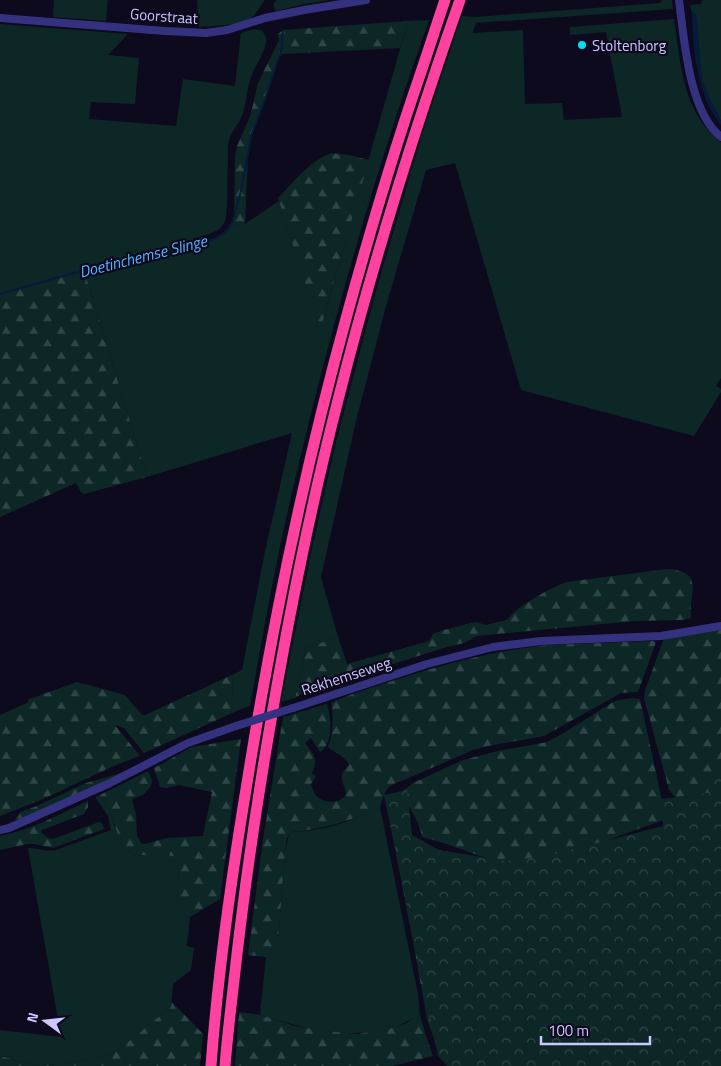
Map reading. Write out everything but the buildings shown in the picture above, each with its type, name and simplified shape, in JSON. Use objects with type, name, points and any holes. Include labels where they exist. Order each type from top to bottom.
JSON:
[{"type":"highway","points":[[211,1066],[224,940],[237,843],[261,693],[299,506],[326,391],[358,275],[396,144],[445,0]]},
{"type":"highway","points":[[225,1066],[239,934],[253,828],[275,693],[312,511],[338,400],[370,283],[410,148],[460,0]]},
{"type":"street","name":"Goorstraat","points":[[0,18],[206,33],[227,30],[265,18],[366,0]]},
{"type":"street","points":[[679,0],[693,89],[702,112],[714,132],[721,137]]},
{"type":"street","name":"Rekhemseweg","points":[[0,830],[9,828],[103,786],[188,744],[236,726],[427,664],[486,649],[520,643],[661,636],[721,626]]},
{"type":"green space","points":[[54,0],[108,0],[106,21],[53,17]]},
{"type":"green space","points":[[197,0],[265,0],[250,19],[239,23],[199,27]]},
{"type":"green space","points":[[276,0],[329,0],[276,11],[274,3]]},
{"type":"green space","points":[[662,0],[672,0],[673,9],[476,23],[473,33],[523,30],[525,104],[562,103],[564,120],[622,117],[606,32],[570,35],[570,27],[674,19],[682,70],[691,102],[698,117],[721,143],[721,378],[716,386],[721,389],[721,392],[694,436],[521,390],[455,163],[426,170],[386,306],[357,417],[321,577],[338,637],[306,648],[295,698],[281,702],[313,543],[336,442],[377,287],[421,138],[462,16],[475,17],[660,3]]},
{"type":"green space","points":[[702,0],[721,0],[721,121],[702,81],[693,12],[690,5],[701,4]]},
{"type":"green space","points":[[429,20],[388,141],[334,324],[283,534],[250,706],[241,709],[235,701],[232,688],[233,679],[234,674],[242,670],[265,551],[292,433],[147,477],[84,270],[0,294],[0,24],[128,34],[108,55],[139,58],[135,104],[91,102],[89,119],[176,126],[183,79],[235,86],[241,33],[256,30],[262,31],[266,38],[265,47],[251,77],[240,121],[232,132],[228,143],[225,221],[217,230],[193,239],[195,246],[214,239],[229,228],[245,224],[279,201],[320,330],[408,21]]},
{"type":"green space","points":[[408,21],[400,48],[282,54],[279,56],[252,133],[248,152],[245,224],[229,228],[234,216],[235,157],[237,146],[250,117],[258,83],[279,40],[278,34],[283,30]]},
{"type":"green space","points":[[332,153],[369,160],[320,331],[278,198],[309,166]]},
{"type":"green space","points":[[84,270],[147,477],[84,494],[76,483],[0,517],[0,294]]},
{"type":"green space","points":[[668,569],[680,571],[691,579],[693,586],[691,618],[682,620],[635,621],[477,636],[464,643],[305,692],[295,698],[306,648],[338,637],[347,664],[429,641],[433,634],[444,630],[476,622],[486,625],[506,620],[520,607],[548,590],[566,582]]},
{"type":"green space","points":[[721,630],[721,777],[709,793],[676,798],[669,790],[644,698],[645,691],[664,638]]},
{"type":"green space","points":[[656,642],[638,692],[621,693],[544,736],[473,750],[393,784],[385,792],[380,807],[358,816],[337,824],[291,832],[287,838],[285,853],[278,940],[266,957],[248,955],[263,839],[283,717],[327,704],[330,716],[328,743],[320,752],[311,738],[305,743],[315,760],[312,773],[316,776],[311,784],[315,794],[319,798],[333,802],[340,800],[346,795],[342,775],[349,764],[343,757],[328,747],[332,725],[331,703],[336,700],[441,666],[495,653],[549,645]]},
{"type":"green space","points":[[234,674],[233,693],[235,701],[241,709],[144,753],[124,728],[115,725],[140,756],[0,816],[0,715],[29,702],[27,700],[77,682],[125,695],[142,715],[145,715]]},
{"type":"green space","points":[[634,698],[640,699],[666,819],[558,859],[497,862],[422,837],[415,818],[405,800],[403,800],[465,1044],[447,1066],[440,1055],[427,1019],[392,833],[402,792],[413,783],[463,760],[547,742],[613,702]]},
{"type":"green space","points":[[241,739],[220,899],[190,917],[177,909],[179,858],[164,855],[139,855],[127,850],[100,795],[148,771],[152,780],[151,786],[143,795],[132,799],[136,814],[137,836],[141,843],[145,844],[167,838],[203,836],[212,792],[179,785],[167,788],[160,787],[154,768],[192,747]]},
{"type":"green space","points":[[721,765],[721,1066],[448,1066],[438,1056],[384,795],[407,790],[412,835],[439,850],[506,861],[550,855],[663,826],[662,799],[708,793]]},
{"type":"green space","points":[[124,772],[40,812],[15,820],[20,812],[86,783]]},
{"type":"green space","points":[[100,795],[108,808],[122,843],[130,852],[136,855],[158,854],[179,858],[177,909],[190,917],[187,946],[194,948],[191,970],[173,984],[171,1007],[117,1051],[90,1059],[46,1065],[28,1064],[0,1056],[0,1030],[61,1037],[28,848],[56,850],[111,830],[108,816],[95,797]]},
{"type":"green space","points":[[88,801],[88,807],[84,814],[41,832],[48,838],[53,839],[99,822],[102,823],[104,829],[53,848],[27,844],[0,850],[0,836],[34,826]]},
{"type":"green space","points":[[380,807],[418,994],[420,1015],[392,1028],[358,1033],[342,1033],[294,1025],[261,1015],[266,957],[278,940],[285,853],[289,834],[291,832],[329,827]]},
{"type":"green space","points":[[172,1002],[203,1034],[200,1066],[0,1066],[0,1056],[28,1064],[46,1065],[79,1061],[110,1054],[117,1051],[171,1007]]},
{"type":"green space","points":[[239,1012],[261,1015],[295,1026],[358,1034],[392,1028],[407,1023],[420,1015],[433,1056],[392,1066],[235,1066]]},
{"type":"water","points":[[693,12],[697,19],[702,81],[721,121],[721,125],[706,100],[698,72],[695,57]]},
{"type":"waterway","name":"Doetinchemse Slinge","points":[[0,294],[84,270],[194,246],[223,234],[233,220],[241,191],[252,133],[281,54],[283,30]]},
{"type":"place","name":"Stoltenborg","points":[[582,45]]}]
